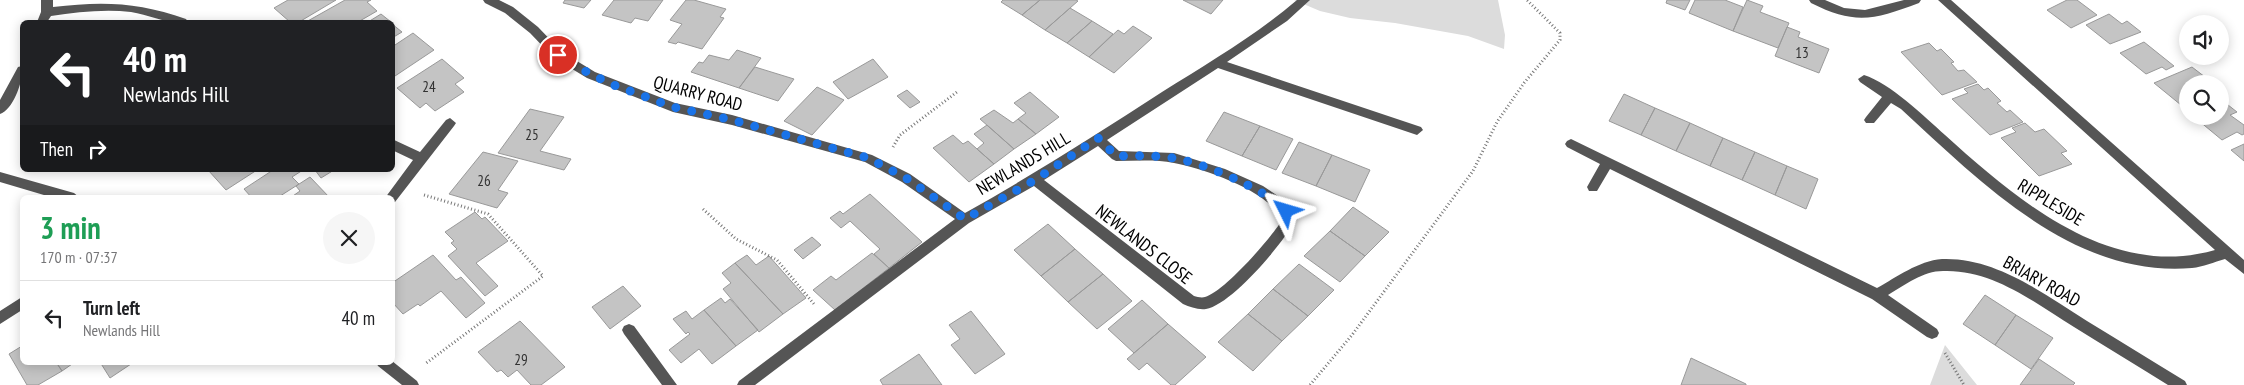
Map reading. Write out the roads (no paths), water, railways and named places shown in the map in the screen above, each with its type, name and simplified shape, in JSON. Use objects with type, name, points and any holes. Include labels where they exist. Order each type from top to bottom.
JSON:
[{"type":"street","points":[[47,0],[45,17],[83,7],[129,7],[152,11],[177,20]]},
{"type":"street","name":"QUARRY ROAD","points":[[489,0],[509,10],[539,35],[558,55],[571,64],[611,84],[673,107],[732,120],[853,154],[884,166],[906,178],[965,219]]},
{"type":"street","name":"NEWLANDS HILL","points":[[744,385],[965,219],[1035,180],[1217,63],[1283,18],[1304,0]]},
{"type":"street","points":[[1815,0],[1836,10],[1859,15],[1875,14],[1915,0]]},
{"type":"street","points":[[1944,0],[2244,268]]},
{"type":"street","points":[[1217,63],[1417,130]]},
{"type":"street","points":[[0,109],[20,74]]},
{"type":"street","name":"RIPPLESIDE","points":[[1864,79],[1890,95],[1917,116],[2005,195],[2037,218],[2074,238],[2122,256],[2166,263],[2194,262],[2226,253]]},
{"type":"street","points":[[1870,120],[1890,95]]},
{"type":"street","points":[[393,195],[450,123]]},
{"type":"street","name":"NEWLANDS CLOSE","points":[[1035,180],[1188,300],[1197,303],[1207,303],[1222,294],[1269,248],[1289,220],[1288,213],[1275,200],[1242,182],[1180,159],[1116,156],[1098,138]]},
{"type":"street","points":[[1571,144],[1876,295],[1932,333]]},
{"type":"street","points":[[395,146],[422,159]]},
{"type":"street","points":[[1593,187],[1608,162]]},
{"type":"street","points":[[0,177],[63,195]]},
{"type":"street","name":"BRIARY ROAD","points":[[1876,295],[1931,267],[1956,266],[1985,272],[2037,297],[2180,385]]},
{"type":"street","points":[[0,318],[20,303]]},
{"type":"street","points":[[629,330],[670,385]]},
{"type":"street","points":[[387,365],[409,382]]}]
